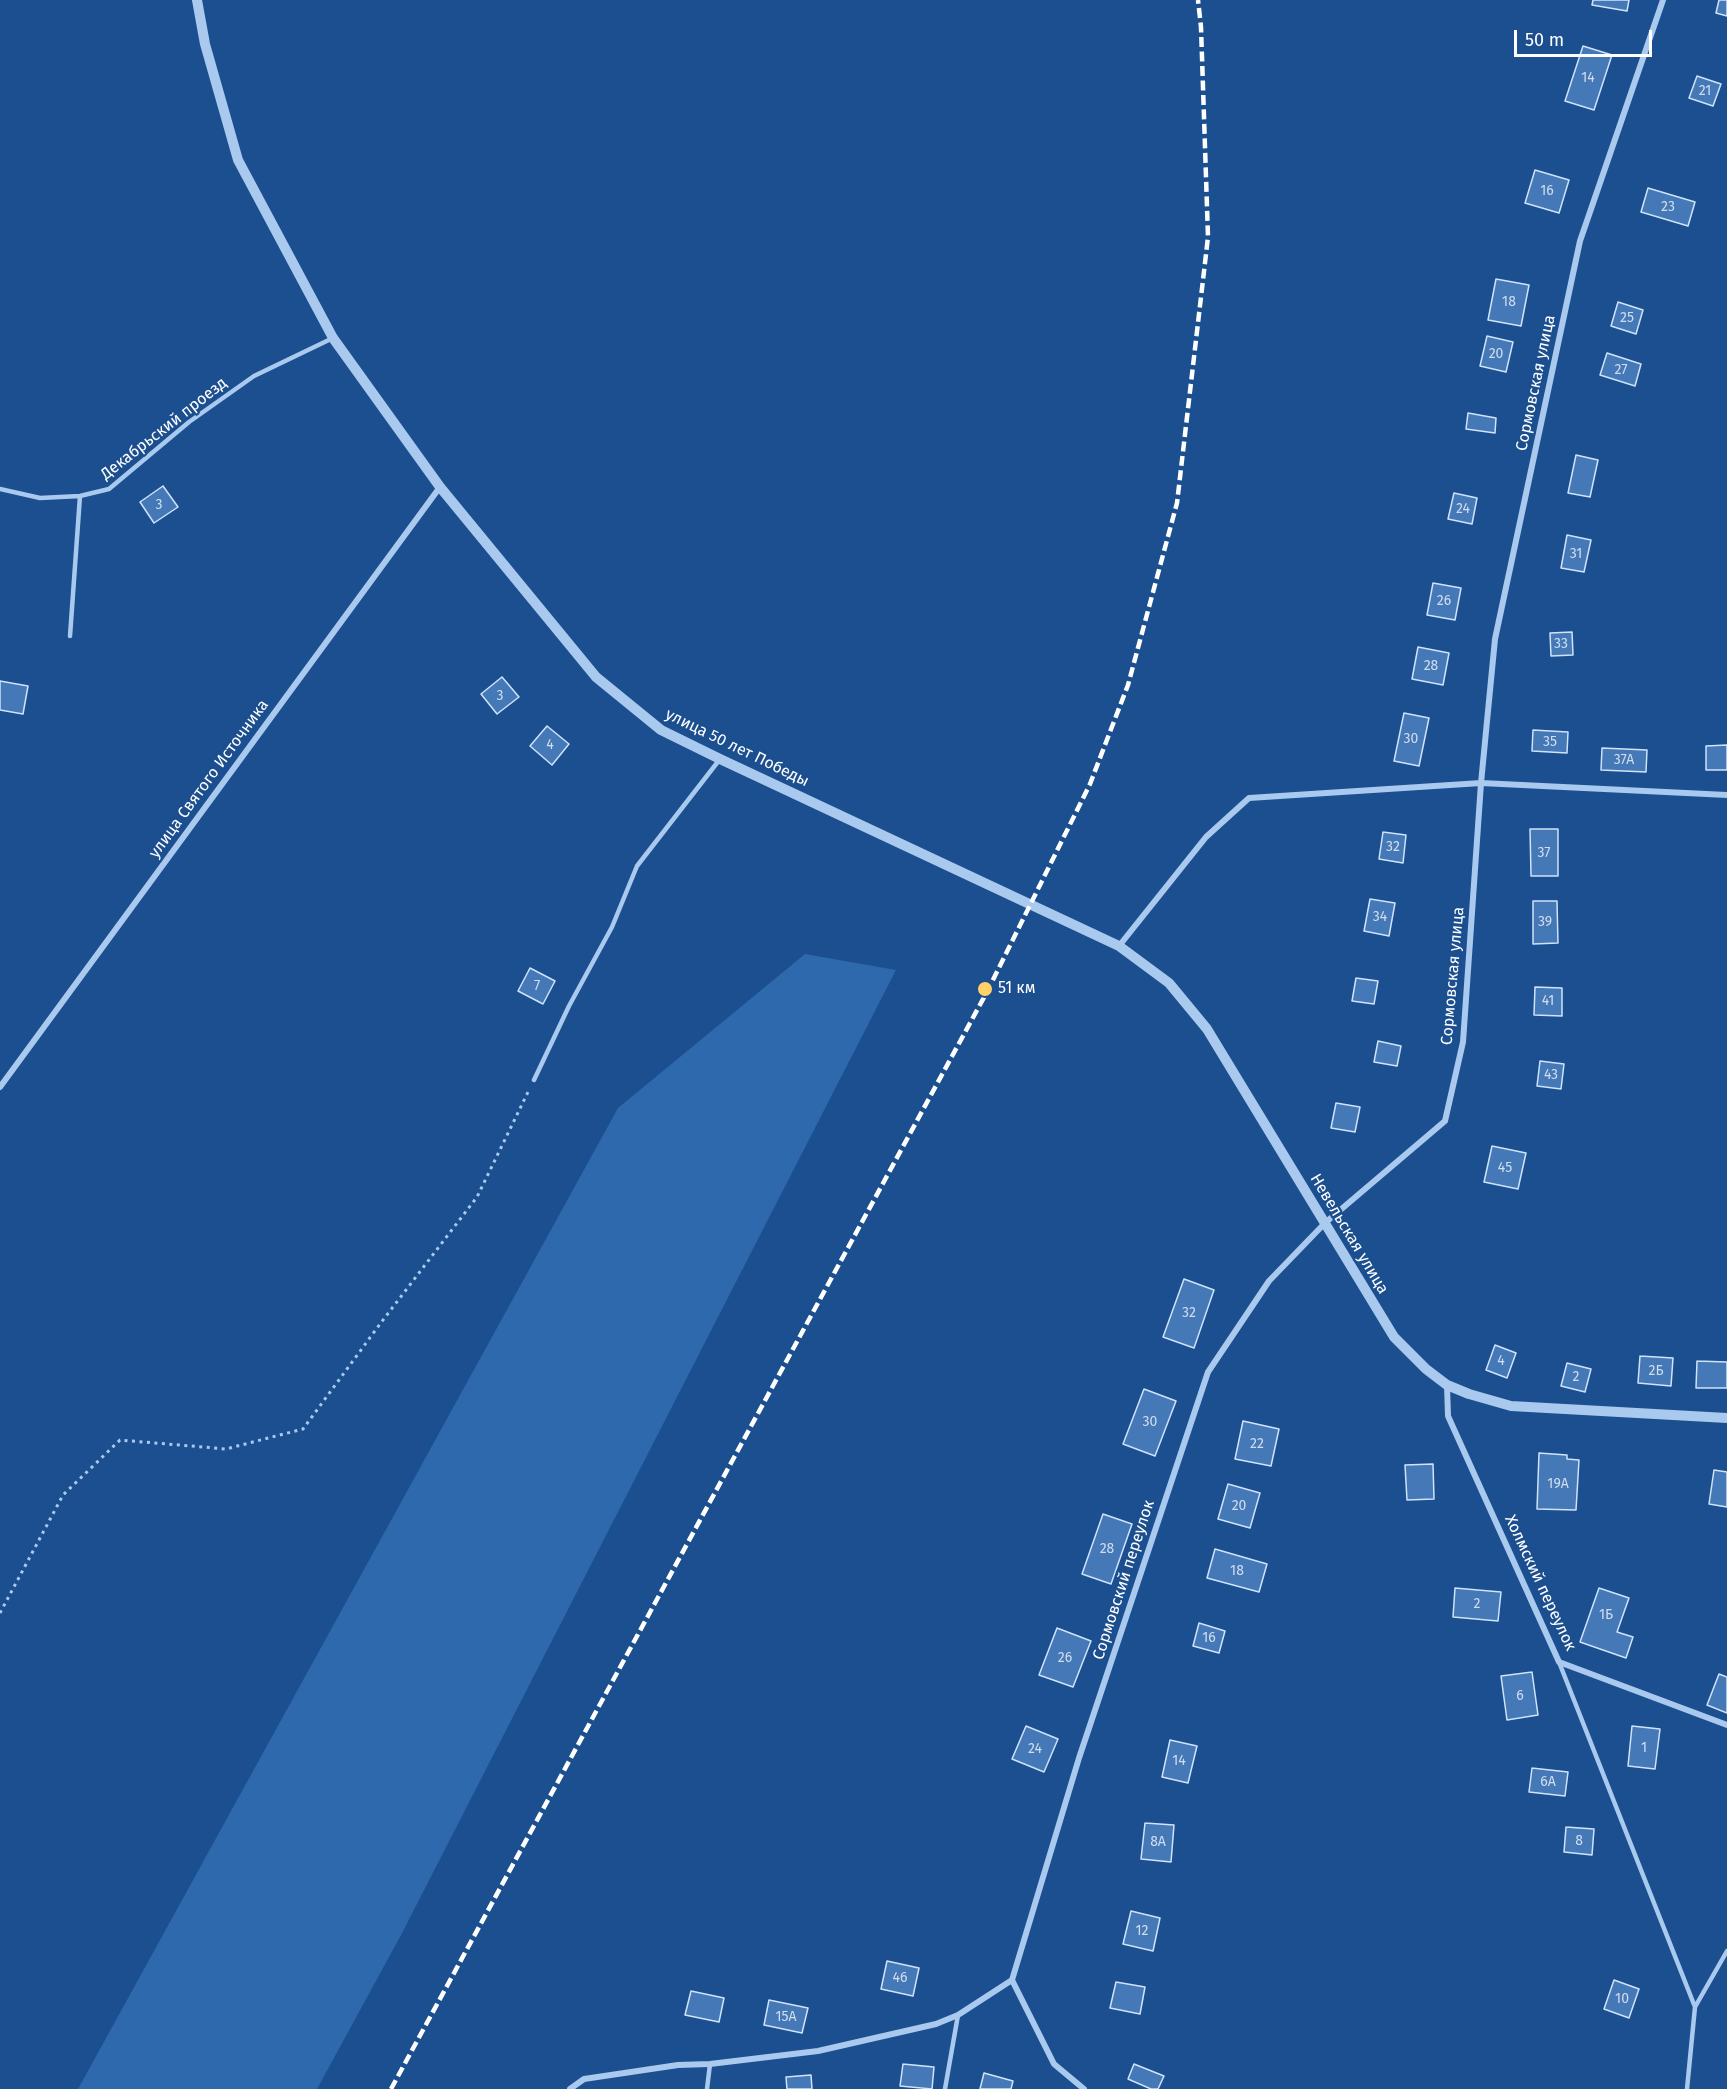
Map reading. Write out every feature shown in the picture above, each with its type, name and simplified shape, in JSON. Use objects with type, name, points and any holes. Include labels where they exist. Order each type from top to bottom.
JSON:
[{"type":"street","name":"улица 50 лет Победы","points":[[197,0],[205,44],[238,160],[333,338],[440,488],[596,677],[661,730],[1031,905]]},
{"type":"street","name":"Сормовская улица","points":[[1325,1223],[1445,1120],[1463,1042],[1481,783],[1495,639],[1580,241],[1663,0]]},
{"type":"street","name":"улица Святого Источника","points":[[0,1087],[440,488]]},
{"type":"street","points":[[1119,946],[1206,837],[1249,798],[1481,783],[1727,795]]},
{"type":"street","name":"Невельская улица","points":[[1031,905],[1119,946],[1169,983],[1207,1029],[1394,1337],[1426,1369],[1447,1384],[1469,1394],[1511,1407],[1727,1418]]},
{"type":"street","name":"Сормовский переулок","points":[[1012,1980],[1079,1758],[1208,1372],[1269,1281],[1325,1223]]},
{"type":"street","name":"Холмский переулок","points":[[1447,1384],[1448,1416],[1559,1662],[1727,1725]]},
{"type":"street","points":[[570,2089],[584,2079],[678,2065],[710,2064],[818,2050],[936,2024],[958,2015],[1012,1980],[1054,2064],[1084,2089]]},
{"type":"lane","name":"Декабрьский проезд","points":[[0,489],[40,498],[80,496],[109,489],[189,422],[254,376],[333,338]]},
{"type":"lane","points":[[70,636],[80,496]]},
{"type":"lane","points":[[534,1080],[568,1006],[612,927],[637,866],[720,759]]},
{"type":"lane","points":[[1559,1662],[1695,2007]]},
{"type":"lane","points":[[1687,2089],[1695,2007],[1727,1951]]},
{"type":"lane","points":[[945,2089],[958,2015]]},
{"type":"lane","points":[[707,2089],[710,2064]]},
{"type":"path","points":[[0,1613],[63,1495],[120,1440],[226,1449],[303,1430],[477,1197],[534,1080]]},
{"type":"shaded area","points":[[805,954],[896,970],[401,1935],[317,2089],[78,2089],[618,1108]]},
{"type":"building","points":[[1593,0],[1629,0],[1627,11],[1592,5]]},
{"type":"building","points":[[1719,0],[1727,0],[1727,16],[1716,13]]},
{"type":"building","points":[[1583,46],[1612,55],[1594,110],[1565,101]]},
{"type":"building","points":[[1697,76],[1721,84],[1713,106],[1689,98]]},
{"type":"building","points":[[1535,170],[1569,180],[1559,213],[1525,203]]},
{"type":"building","points":[[1648,188],[1695,202],[1688,226],[1641,212]]},
{"type":"building","points":[[1496,279],[1529,285],[1521,326],[1488,320]]},
{"type":"building","points":[[1618,302],[1643,310],[1636,334],[1611,326]]},
{"type":"building","points":[[1487,336],[1513,342],[1506,372],[1480,366]]},
{"type":"building","points":[[1607,353],[1641,364],[1635,386],[1600,375]]},
{"type":"building","points":[[1468,413],[1496,418],[1495,433],[1466,429]]},
{"type":"building","points":[[1576,455],[1598,460],[1590,497],[1568,493]]},
{"type":"building","points":[[163,486],[178,507],[154,523],[140,502]]},
{"type":"building","points":[[1454,493],[1477,498],[1472,524],[1448,519]]},
{"type":"building","points":[[1567,535],[1591,540],[1584,572],[1561,568]]},
{"type":"building","points":[[1433,583],[1461,588],[1455,620],[1427,615]]},
{"type":"building","points":[[1572,632],[1573,655],[1551,656],[1550,633]]},
{"type":"building","points":[[1418,647],[1449,653],[1443,685],[1412,679]]},
{"type":"building","points":[[502,677],[519,697],[497,714],[481,694]]},
{"type":"building","points":[[0,681],[28,686],[23,714],[0,710]]},
{"type":"building","points":[[1404,713],[1429,718],[1419,766],[1394,761]]},
{"type":"building","points":[[547,726],[569,744],[552,765],[530,746]]},
{"type":"building","points":[[1533,730],[1568,732],[1567,753],[1532,751]]},
{"type":"building","points":[[1727,745],[1727,770],[1706,770],[1706,746]]},
{"type":"building","points":[[1602,748],[1647,750],[1646,772],[1601,770]]},
{"type":"building","points":[[1530,829],[1558,829],[1558,876],[1531,876]]},
{"type":"building","points":[[1383,832],[1406,835],[1403,863],[1379,859]]},
{"type":"building","points":[[1370,899],[1395,903],[1389,936],[1364,931]]},
{"type":"building","points":[[1533,901],[1557,901],[1558,943],[1533,944]]},
{"type":"building","points":[[530,968],[555,981],[543,1004],[518,991]]},
{"type":"building","points":[[1356,978],[1378,981],[1374,1004],[1352,1001]]},
{"type":"building","points":[[1535,987],[1562,988],[1562,1016],[1534,1015]]},
{"type":"building","points":[[1378,1041],[1401,1046],[1397,1066],[1374,1062]]},
{"type":"building","points":[[1540,1061],[1564,1064],[1561,1089],[1537,1086]]},
{"type":"building","points":[[1336,1103],[1360,1107],[1355,1132],[1331,1128]]},
{"type":"building","points":[[1492,1146],[1526,1153],[1518,1189],[1484,1182]]},
{"type":"building","points":[[1184,1279],[1214,1290],[1194,1348],[1163,1337]]},
{"type":"building","points":[[1495,1345],[1516,1353],[1507,1378],[1486,1370]]},
{"type":"building","points":[[1640,1356],[1673,1358],[1671,1386],[1638,1383]]},
{"type":"building","points":[[1697,1361],[1727,1362],[1727,1388],[1696,1388]]},
{"type":"building","points":[[1567,1363],[1591,1369],[1585,1392],[1561,1386]]},
{"type":"building","points":[[1144,1389],[1176,1401],[1155,1456],[1123,1444]]},
{"type":"building","points":[[1243,1421],[1279,1429],[1271,1466],[1235,1459]]},
{"type":"building","points":[[1539,1453],[1567,1455],[1567,1459],[1579,1460],[1576,1510],[1537,1509]]},
{"type":"building","points":[[1433,1464],[1434,1499],[1407,1500],[1405,1465]]},
{"type":"building","points":[[1714,1470],[1727,1472],[1727,1507],[1709,1504]]},
{"type":"building","points":[[1228,1484],[1260,1493],[1250,1528],[1218,1519]]},
{"type":"building","points":[[1103,1514],[1132,1524],[1111,1584],[1082,1574]]},
{"type":"building","points":[[1215,1549],[1267,1564],[1259,1592],[1207,1578]]},
{"type":"building","points":[[1455,1588],[1501,1592],[1498,1621],[1453,1617]]},
{"type":"building","points":[[1599,1588],[1629,1598],[1617,1632],[1633,1637],[1626,1658],[1580,1642]]},
{"type":"building","points":[[1199,1623],[1225,1631],[1219,1653],[1193,1646]]},
{"type":"building","points":[[1057,1628],[1091,1641],[1073,1687],[1039,1675]]},
{"type":"building","points":[[1532,1672],[1538,1715],[1507,1720],[1501,1676]]},
{"type":"building","points":[[1719,1674],[1727,1677],[1727,1713],[1707,1705]]},
{"type":"building","points":[[1026,1726],[1058,1739],[1044,1772],[1012,1759]]},
{"type":"building","points":[[1632,1726],[1660,1729],[1655,1769],[1628,1766]]},
{"type":"building","points":[[1170,1740],[1197,1746],[1188,1783],[1162,1777]]},
{"type":"building","points":[[1532,1768],[1568,1772],[1565,1796],[1529,1792]]},
{"type":"building","points":[[1145,1823],[1174,1825],[1171,1862],[1141,1859]]},
{"type":"building","points":[[1566,1827],[1594,1829],[1592,1855],[1564,1852]]},
{"type":"building","points":[[1131,1911],[1160,1918],[1153,1951],[1123,1944]]},
{"type":"building","points":[[887,1961],[919,1968],[913,1996],[881,1989]]},
{"type":"building","points":[[1614,1980],[1639,1989],[1629,2018],[1604,2009]]},
{"type":"building","points":[[1116,1982],[1145,1987],[1140,2014],[1110,2008]]},
{"type":"building","points":[[691,1991],[724,1998],[719,2022],[685,2015]]},
{"type":"building","points":[[769,2000],[808,2008],[802,2033],[764,2025]]},
{"type":"building","points":[[903,2064],[934,2067],[932,2089],[900,2086]]},
{"type":"building","points":[[1134,2064],[1164,2076],[1158,2089],[1151,2089],[1128,2079]]},
{"type":"building","points":[[984,2073],[1013,2081],[1011,2089],[980,2089]]},
{"type":"building","points":[[811,2075],[812,2089],[787,2089],[786,2077]]},
{"type":"railway","points":[[391,2089],[988,990],[1090,784],[1128,685],[1177,503],[1208,237],[1201,27],[1198,0]]},
{"type":"place","name":"51 км","points":[[985,989]]}]
